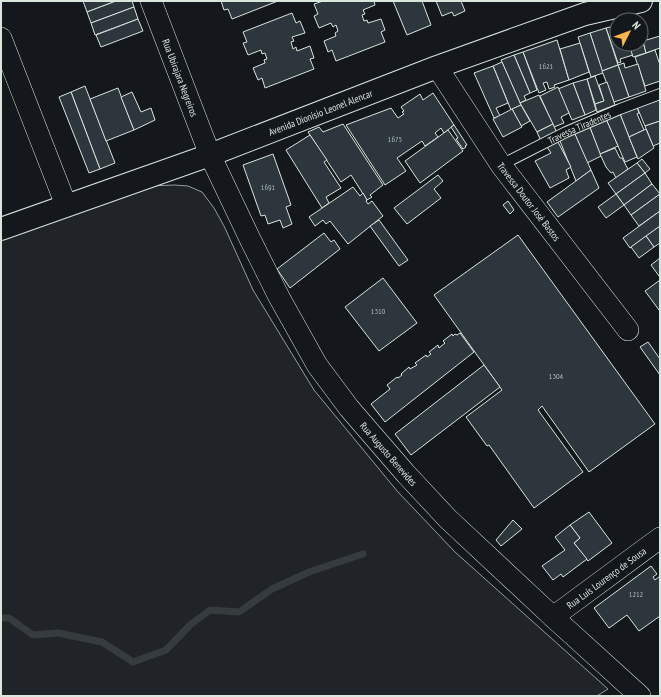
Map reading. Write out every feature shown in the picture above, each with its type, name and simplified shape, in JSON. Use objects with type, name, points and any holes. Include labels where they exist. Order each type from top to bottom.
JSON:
[{"type":"main road","name":"Avenida Dionísio Leonel Alencar","points":[[1,229],[210,155],[437,67],[585,14],[641,1]]},
{"type":"street","name":"Rua Ubirajara Negreiros","points":[[151,1],[210,155]]},
{"type":"street","points":[[1,38],[66,206]]},
{"type":"street","name":"Travessa Doutor José Bastos","points":[[437,67],[501,165],[628,330]]},
{"type":"street","name":"Rua Augusto Benevides","points":[[210,155],[278,297],[317,365],[349,408],[406,474],[448,519],[553,618],[640,696]]},
{"type":"street","name":"Rua Luís Lourenço de Sousa","points":[[553,618],[660,538]]},
{"type":"lane","name":"Travessa Tiradentes","points":[[501,165],[566,132],[660,94]]},
{"type":"shaded area","points":[[149,186],[188,186],[202,192],[214,208],[224,226],[253,290],[314,390],[398,492],[455,552],[608,689],[597,696],[1,696],[1,240]]},
{"type":"building","points":[[83,1],[116,1],[87,12]]},
{"type":"building","points":[[116,1],[132,1],[134,7],[91,23],[87,12]]},
{"type":"building","points":[[221,1],[278,1],[232,19],[228,9],[224,10]]},
{"type":"building","points":[[323,1],[374,1],[375,5],[363,10],[365,14],[362,15],[364,21],[367,20],[368,23],[381,19],[385,30],[381,32],[385,42],[336,61],[332,50],[328,52],[324,41],[336,36],[335,33],[338,31],[336,25],[333,27],[331,23],[319,28],[314,16],[318,14],[314,4]]},
{"type":"building","points":[[393,1],[422,1],[431,25],[407,35]]},
{"type":"building","points":[[436,1],[461,1],[465,11],[454,16],[452,12],[442,16]]},
{"type":"building","points":[[134,7],[138,19],[95,35],[91,23]]},
{"type":"building","points":[[292,13],[296,23],[300,21],[305,33],[292,37],[294,41],[291,42],[293,49],[296,47],[297,51],[310,46],[314,58],[310,59],[314,69],[265,88],[262,78],[258,80],[253,68],[265,63],[264,60],[267,59],[265,53],[262,54],[261,50],[248,55],[243,43],[247,42],[243,32]]},
{"type":"building","points":[[138,19],[143,31],[101,47],[96,35]]},
{"type":"building","points":[[609,27],[609,37],[606,28]]},
{"type":"building","points":[[606,28],[609,37],[609,52],[614,52],[618,65],[602,71],[590,33]]},
{"type":"building","points":[[590,33],[603,73],[591,77],[578,37]]},
{"type":"building","points":[[660,36],[660,48],[649,52],[649,39]]},
{"type":"building","points":[[557,40],[569,80],[554,85],[555,87],[549,89],[547,82],[543,83],[546,90],[539,93],[523,52]]},
{"type":"building","points":[[580,43],[589,72],[569,80],[560,49]]},
{"type":"building","points":[[655,50],[660,65],[660,81],[645,86],[635,57]]},
{"type":"building","points":[[523,52],[537,90],[530,93],[514,55]]},
{"type":"building","points":[[614,52],[632,52],[633,55],[620,59],[621,62],[618,63]]},
{"type":"building","points":[[631,52],[646,52],[646,53],[633,57]]},
{"type":"building","points":[[514,55],[530,93],[524,96],[526,100],[520,103],[501,60]]},
{"type":"building","points":[[502,62],[521,105],[511,110],[493,66]]},
{"type":"building","points":[[624,63],[625,68],[638,64],[646,91],[629,97],[618,65]]},
{"type":"building","points":[[618,65],[629,97],[614,102],[602,71]]},
{"type":"building","points":[[493,66],[508,103],[496,108],[500,116],[494,118],[474,73]]},
{"type":"building","points":[[595,76],[604,101],[595,104],[587,79]]},
{"type":"building","points":[[587,79],[596,110],[585,115],[573,83]]},
{"type":"building","points":[[607,82],[615,105],[597,112],[595,104],[604,101],[599,85]]},
{"type":"building","points":[[573,83],[585,115],[572,120],[558,89]]},
{"type":"building","points":[[85,86],[115,163],[100,169],[71,92]]},
{"type":"building","points":[[558,87],[569,113],[561,117],[564,123],[554,127],[540,96]]},
{"type":"building","points":[[118,88],[134,130],[106,141],[90,99]]},
{"type":"building","points":[[71,92],[100,169],[89,173],[59,97]]},
{"type":"building","points":[[132,92],[141,112],[151,108],[155,120],[134,130],[121,97]]},
{"type":"building","points":[[433,93],[454,125],[444,133],[441,128],[435,133],[438,137],[425,146],[422,141],[397,158],[406,171],[385,185],[346,125],[391,108],[398,118],[404,114],[401,107],[420,94],[423,100]]},
{"type":"building","points":[[539,95],[553,124],[537,132],[520,103]]},
{"type":"building","points":[[660,99],[660,121],[645,126],[637,107]]},
{"type":"building","points":[[521,105],[530,121],[521,126],[512,109]]},
{"type":"building","points":[[637,107],[639,113],[637,114],[644,130],[629,137],[620,114]]},
{"type":"building","points":[[512,109],[522,127],[503,137],[493,119]]},
{"type":"building","points":[[620,114],[637,157],[625,162],[606,119]]},
{"type":"building","points":[[606,119],[618,146],[600,154],[589,125]]},
{"type":"building","points":[[660,121],[660,143],[653,146],[645,126]]},
{"type":"building","points":[[343,124],[383,185],[370,195],[372,197],[367,200],[351,175],[341,182],[308,132],[319,127],[323,132]]},
{"type":"building","points":[[553,124],[557,133],[541,141],[537,132]]},
{"type":"building","points":[[454,125],[467,145],[463,149],[456,139],[458,138],[451,127]]},
{"type":"building","points":[[589,125],[601,156],[587,163],[574,132]]},
{"type":"building","points":[[646,129],[654,148],[638,159],[629,137]]},
{"type":"building","points":[[448,130],[463,151],[420,183],[405,161]]},
{"type":"building","points":[[574,132],[591,170],[576,181],[560,141]]},
{"type":"building","points":[[310,135],[327,160],[324,162],[341,188],[326,197],[329,203],[322,208],[286,150]]},
{"type":"building","points":[[558,142],[571,167],[566,170],[569,178],[550,188],[535,161],[551,153],[547,147]]},
{"type":"building","points":[[615,148],[628,169],[616,178],[613,172],[611,173],[606,167],[600,154]]},
{"type":"building","points":[[273,154],[291,205],[286,207],[292,224],[283,228],[280,220],[268,224],[265,215],[261,216],[243,165]]},
{"type":"building","points":[[642,159],[650,169],[645,173],[637,163]]},
{"type":"building","points":[[637,163],[645,173],[616,194],[608,183]]},
{"type":"building","points":[[591,170],[599,188],[558,217],[547,202]]},
{"type":"building","points":[[645,173],[652,184],[624,205],[616,194]]},
{"type":"building","points":[[438,175],[443,181],[434,189],[441,198],[407,224],[394,208]]},
{"type":"building","points":[[652,184],[660,194],[631,215],[624,205]]},
{"type":"building","points":[[353,187],[360,196],[363,193],[368,204],[372,201],[383,216],[348,244],[330,221],[326,224],[323,220],[315,226],[309,217]]},
{"type":"building","points":[[616,194],[624,205],[606,218],[598,207]]},
{"type":"building","points":[[660,194],[660,211],[639,226],[631,215]]},
{"type":"building","points":[[508,201],[514,210],[510,214],[503,205]]},
{"type":"building","points":[[660,211],[660,226],[630,248],[623,238]]},
{"type":"building","points":[[379,220],[408,260],[399,266],[370,226]]},
{"type":"building","points":[[660,226],[660,243],[654,247],[646,236]]},
{"type":"building","points":[[324,233],[331,242],[334,240],[340,249],[290,288],[277,269]]},
{"type":"building","points":[[518,235],[655,424],[589,472],[542,406],[538,410],[583,472],[534,508],[489,445],[487,446],[466,417],[502,390],[434,295]]},
{"type":"building","points":[[646,236],[654,247],[639,258],[631,247]]},
{"type":"building","points":[[660,258],[660,275],[659,276],[651,265]]},
{"type":"building","points":[[383,278],[417,323],[379,351],[345,307]]},
{"type":"building","points":[[660,280],[660,309],[659,310],[645,291]]},
{"type":"building","points":[[460,333],[474,352],[385,422],[371,404],[390,389],[387,385],[402,375],[401,374],[409,367],[410,369],[417,365],[415,363],[426,355],[427,357],[431,354],[429,352],[438,345],[439,348],[445,343],[443,341],[452,334],[453,336]]},
{"type":"building","points":[[648,342],[660,359],[660,375],[640,347]]},
{"type":"building","points":[[484,365],[500,387],[411,455],[395,434]]},
{"type":"building","points":[[589,512],[612,543],[588,561],[574,543],[580,538],[570,525]]},
{"type":"building","points":[[513,520],[522,529],[501,546],[496,540]]},
{"type":"building","points":[[570,525],[580,538],[574,543],[587,559],[563,577],[561,574],[553,580],[542,566],[565,550],[555,537]]},
{"type":"building","points":[[651,566],[657,574],[653,577],[655,580],[660,576],[660,616],[639,631],[627,615],[609,628],[594,608]]},
{"type":"waterway","points":[[1,618],[9,618],[33,635],[58,633],[102,642],[133,662],[166,650],[190,625],[210,610],[239,612],[272,589],[309,572],[363,554]]}]
